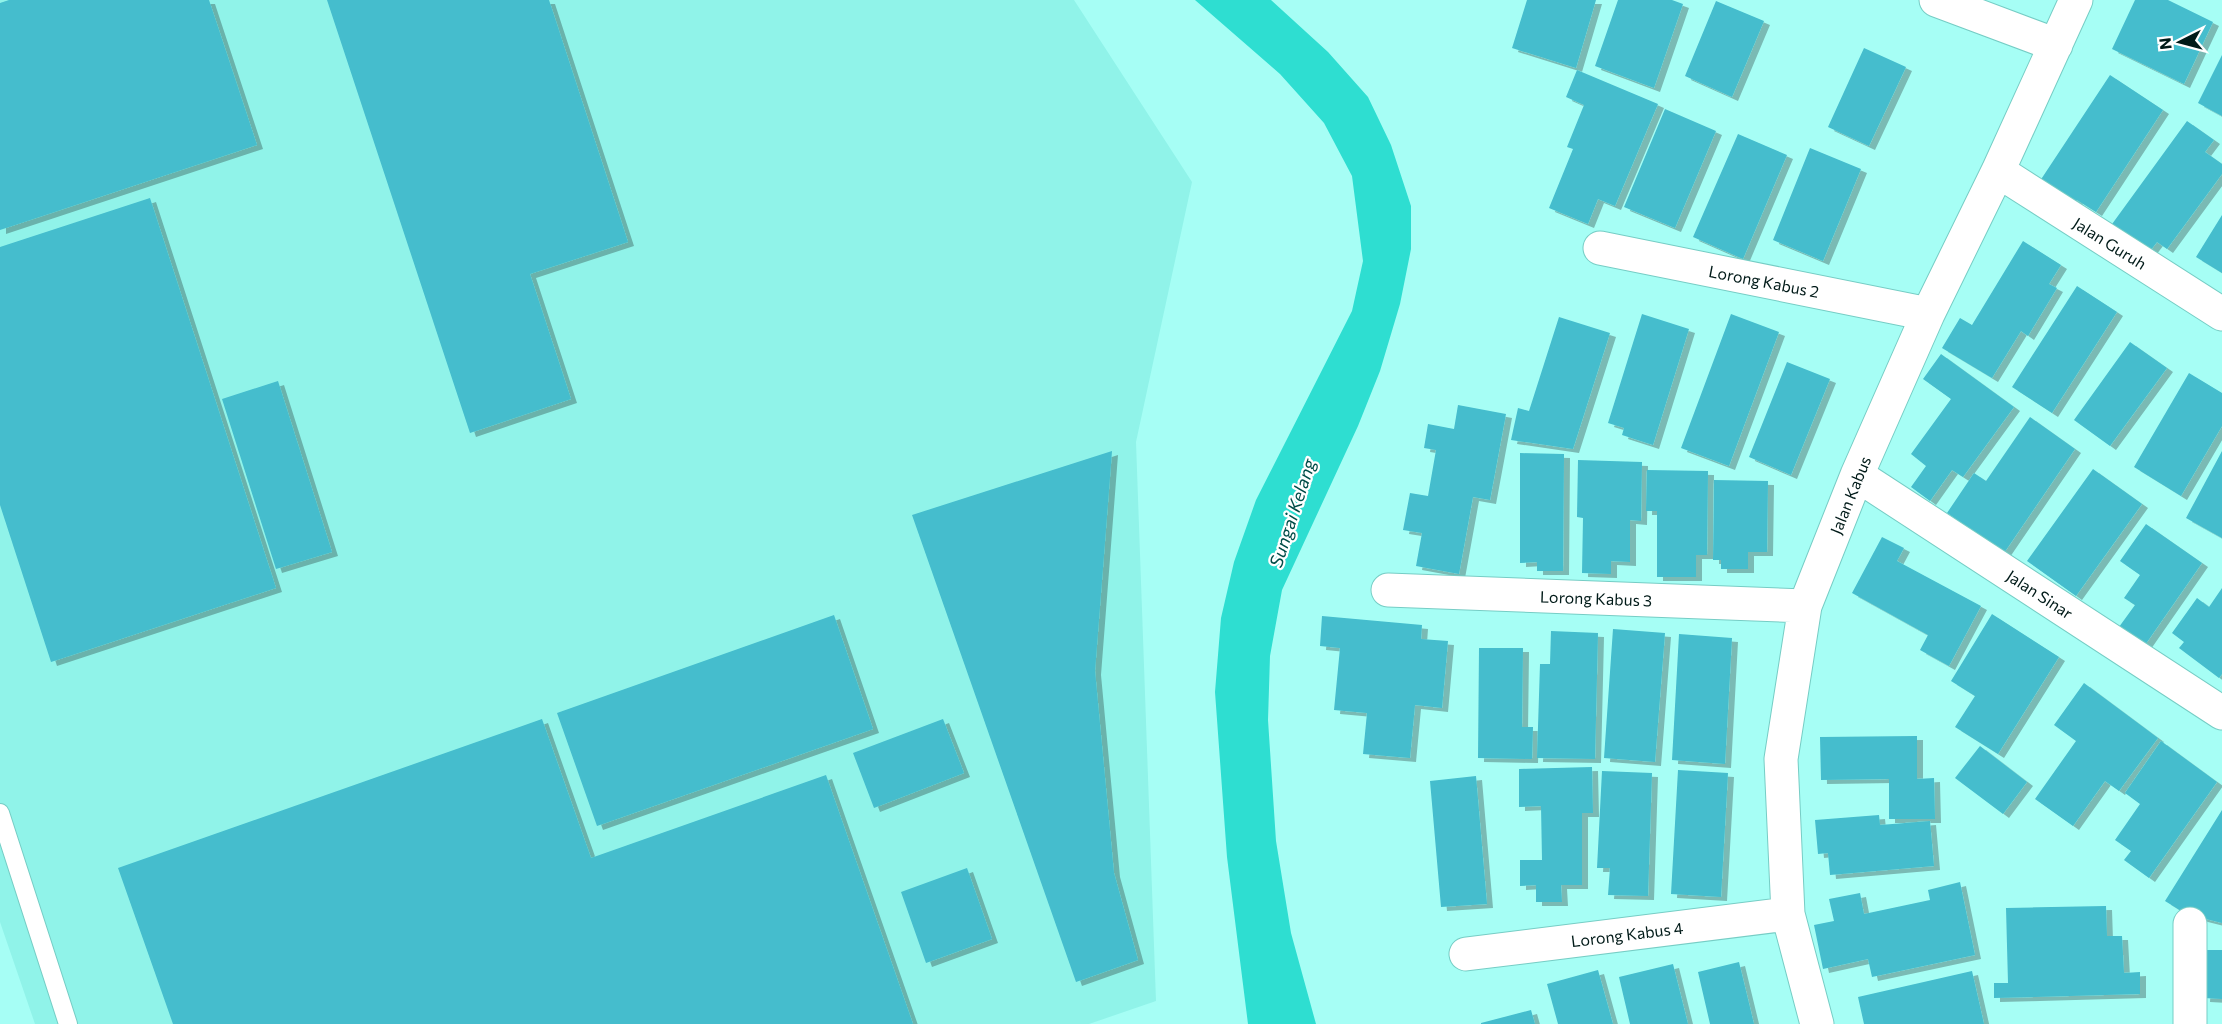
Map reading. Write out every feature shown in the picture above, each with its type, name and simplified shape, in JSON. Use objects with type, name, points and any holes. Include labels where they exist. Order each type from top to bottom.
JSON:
[{"type":"street","points":[[1936,0],[2056,45]]},
{"type":"street","name":"Jalan Kabus","points":[[1817,1024],[1788,914],[1781,759],[1805,606],[1857,475],[1928,314],[1998,171],[2076,0]]},
{"type":"street","name":"Jalan Guruh","points":[[1998,171],[2222,314]]},
{"type":"street","name":"Lorong Kabus 2","points":[[1600,248],[1928,314]]},
{"type":"street","name":"Jalan Sinar","points":[[1857,475],[2222,713]]},
{"type":"street","name":"Lorong Kabus 3","points":[[1388,590],[1805,606]]},
{"type":"street","name":"Lorong Kabus 4","points":[[1466,954],[1788,914]]},
{"type":"street","points":[[2190,924],[2190,1024]]},
{"type":"lane","points":[[0,813],[68,1024]]},
{"type":"shaded area","points":[[0,0],[1074,0],[1192,182],[1136,442],[1156,1001],[1089,1024],[35,1024],[0,922]]},
{"type":"water","name":"Sungai Kelang","points":[[1195,0],[1271,0],[1328,52],[1368,97],[1391,145],[1411,206],[1411,249],[1400,304],[1380,371],[1358,426],[1282,590],[1270,656],[1268,720],[1276,841],[1291,933],[1316,1024],[1248,1024],[1227,857],[1215,692],[1221,618],[1234,562],[1256,500],[1352,311],[1363,261],[1352,176],[1324,123],[1280,74]]},
{"type":"building","points":[[9,0],[209,0],[257,145],[0,230],[0,3]]},
{"type":"building","points":[[327,0],[549,0],[628,242],[530,274],[571,399],[470,433]]},
{"type":"building","points":[[1527,0],[1596,0],[1576,68],[1512,48]]},
{"type":"building","points":[[1618,0],[1672,0],[1683,4],[1654,88],[1595,66]]},
{"type":"building","points":[[2135,0],[2168,0],[2213,22],[2184,84],[2112,49]]},
{"type":"building","points":[[1716,1],[1764,21],[1732,97],[1685,76]]},
{"type":"building","points":[[1864,48],[1906,67],[1869,146],[1828,127]]},
{"type":"building","points":[[2222,55],[2222,116],[2198,103]]},
{"type":"building","points":[[1577,70],[1658,104],[1615,206],[1598,199],[1588,224],[1549,208],[1573,149],[1567,147],[1584,105],[1566,97]]},
{"type":"building","points":[[2110,75],[2163,110],[2096,212],[2077,200],[2068,214],[2034,190]]},
{"type":"building","points":[[1665,109],[1716,131],[1675,228],[1624,207]]},
{"type":"building","points":[[2187,121],[2214,140],[2205,152],[2222,164],[2222,174],[2167,249],[2157,242],[2144,259],[2107,231]]},
{"type":"building","points":[[1738,134],[1787,155],[1743,259],[1693,237]]},
{"type":"building","points":[[1810,148],[1861,169],[1823,261],[1773,240]]},
{"type":"building","points":[[150,198],[276,588],[51,662],[0,505],[0,247]]},
{"type":"building","points":[[2222,215],[2222,273],[2196,257]]},
{"type":"building","points":[[2023,241],[2061,265],[2049,284],[2057,288],[2028,336],[2021,331],[1992,378],[1942,348],[1960,318],[1972,325]]},
{"type":"building","points":[[2077,286],[2117,312],[2052,413],[2012,387]]},
{"type":"building","points":[[1642,314],[1689,329],[1653,445],[1622,435],[1624,428],[1608,423]]},
{"type":"building","points":[[1731,314],[1779,332],[1729,466],[1681,448]]},
{"type":"building","points":[[1559,317],[1610,333],[1573,449],[1511,440],[1518,408],[1529,411]]},
{"type":"building","points":[[2130,342],[2167,368],[2110,446],[2074,420]]},
{"type":"building","points":[[1941,354],[2014,407],[1963,477],[1952,470],[1930,501],[1911,487],[1926,466],[1911,454],[1951,399],[1923,379]]},
{"type":"building","points":[[1787,362],[1830,379],[1791,475],[1749,457]]},
{"type":"building","points":[[2189,373],[2222,393],[2222,426],[2181,496],[2134,467]]},
{"type":"building","points":[[278,381],[332,552],[276,569],[222,399]]},
{"type":"building","points":[[1458,405],[1506,414],[1490,500],[1473,497],[1459,574],[1416,566],[1422,533],[1403,530],[1410,493],[1428,496],[1436,450],[1424,448],[1428,424],[1454,429]]},
{"type":"building","points":[[2030,417],[2075,449],[2004,553],[1947,513],[1974,473],[1986,481]]},
{"type":"building","points":[[1112,451],[1095,671],[1114,873],[1138,960],[1076,982],[912,515]]},
{"type":"building","points":[[2222,451],[2222,538],[2186,518]]},
{"type":"building","points":[[1520,453],[1564,454],[1563,571],[1537,571],[1537,562],[1520,563]]},
{"type":"building","points":[[1578,460],[1642,462],[1641,521],[1630,520],[1630,562],[1611,561],[1611,574],[1582,573],[1583,518],[1577,517]]},
{"type":"building","points":[[2093,469],[2142,504],[2076,596],[2027,561]]},
{"type":"building","points":[[1647,470],[1708,471],[1707,555],[1696,555],[1696,577],[1657,577],[1657,511],[1646,511]]},
{"type":"building","points":[[1714,480],[1768,481],[1767,552],[1748,552],[1748,569],[1721,569],[1721,560],[1713,560]]},
{"type":"building","points":[[2146,524],[2202,563],[2145,645],[2119,627],[2135,605],[2124,598],[2140,575],[2120,561]]},
{"type":"building","points":[[1882,537],[1904,548],[1897,561],[1981,606],[1949,666],[1920,650],[1928,635],[1852,593]]},
{"type":"building","points":[[2222,588],[2222,674],[2219,678],[2179,648],[2184,642],[2172,633],[2197,598],[2209,607]]},
{"type":"building","points":[[1992,614],[2059,657],[1998,754],[1955,727],[1975,696],[1951,681]]},
{"type":"building","points":[[834,615],[873,729],[597,826],[557,713]]},
{"type":"building","points":[[1322,616],[1422,625],[1421,639],[1448,641],[1442,708],[1415,705],[1410,758],[1363,754],[1367,713],[1334,710],[1340,648],[1320,646]]},
{"type":"building","points":[[1613,629],[1665,633],[1655,762],[1604,758]]},
{"type":"building","points":[[1551,631],[1598,633],[1595,759],[1537,758],[1540,664],[1550,664]]},
{"type":"building","points":[[1679,634],[1732,638],[1725,764],[1672,760]]},
{"type":"building","points":[[1479,648],[1523,648],[1522,727],[1533,727],[1532,759],[1478,758]]},
{"type":"building","points":[[2084,683],[2158,738],[2119,791],[2105,781],[2073,826],[2035,799],[2076,741],[2054,725]]},
{"type":"building","points":[[542,719],[591,858],[826,775],[913,1024],[173,1024],[118,868]]},
{"type":"building","points":[[943,719],[964,773],[874,808],[853,753]]},
{"type":"building","points":[[1917,736],[1917,779],[1934,778],[1935,819],[1889,819],[1889,779],[1821,780],[1820,737]]},
{"type":"building","points":[[2161,741],[2217,782],[2149,878],[2124,860],[2131,851],[2115,840],[2140,804],[2125,793]]},
{"type":"building","points":[[1980,746],[2027,782],[2003,814],[1955,778]]},
{"type":"building","points":[[1592,767],[1593,813],[1582,813],[1582,885],[1561,885],[1562,902],[1536,902],[1536,885],[1520,886],[1520,860],[1542,860],[1541,806],[1519,807],[1519,769]]},
{"type":"building","points":[[1678,770],[1728,773],[1721,897],[1671,894]]},
{"type":"building","points":[[1602,771],[1652,773],[1648,896],[1608,895],[1610,868],[1597,868]]},
{"type":"building","points":[[1476,776],[1487,904],[1441,907],[1430,781]]},
{"type":"building","points":[[2222,810],[2222,923],[2186,914],[2165,901]]},
{"type":"building","points":[[1879,815],[1880,825],[1930,821],[1934,866],[1830,875],[1828,853],[1818,854],[1815,820]]},
{"type":"building","points":[[967,868],[992,939],[926,963],[901,892]]},
{"type":"building","points":[[1960,882],[1975,955],[1872,977],[1868,959],[1823,969],[1814,925],[1834,921],[1829,899],[1860,893],[1864,914],[1930,900],[1928,890]]},
{"type":"building","points":[[2106,906],[2107,936],[2122,936],[2124,973],[2140,972],[2140,994],[1994,998],[1994,983],[2008,983],[2006,908]]},
{"type":"building","points":[[2207,950],[2222,950],[2222,999],[2204,998]]},
{"type":"building","points":[[1739,962],[1754,1024],[1710,1024],[1698,972]]},
{"type":"building","points":[[1673,964],[1688,1024],[1630,1024],[1619,977]]},
{"type":"building","points":[[1598,970],[1613,1024],[1558,1024],[1547,984]]},
{"type":"building","points":[[1972,971],[1984,1024],[1864,1024],[1858,997]]},
{"type":"building","points":[[1531,1010],[1535,1024],[1481,1024],[1481,1023]]}]
